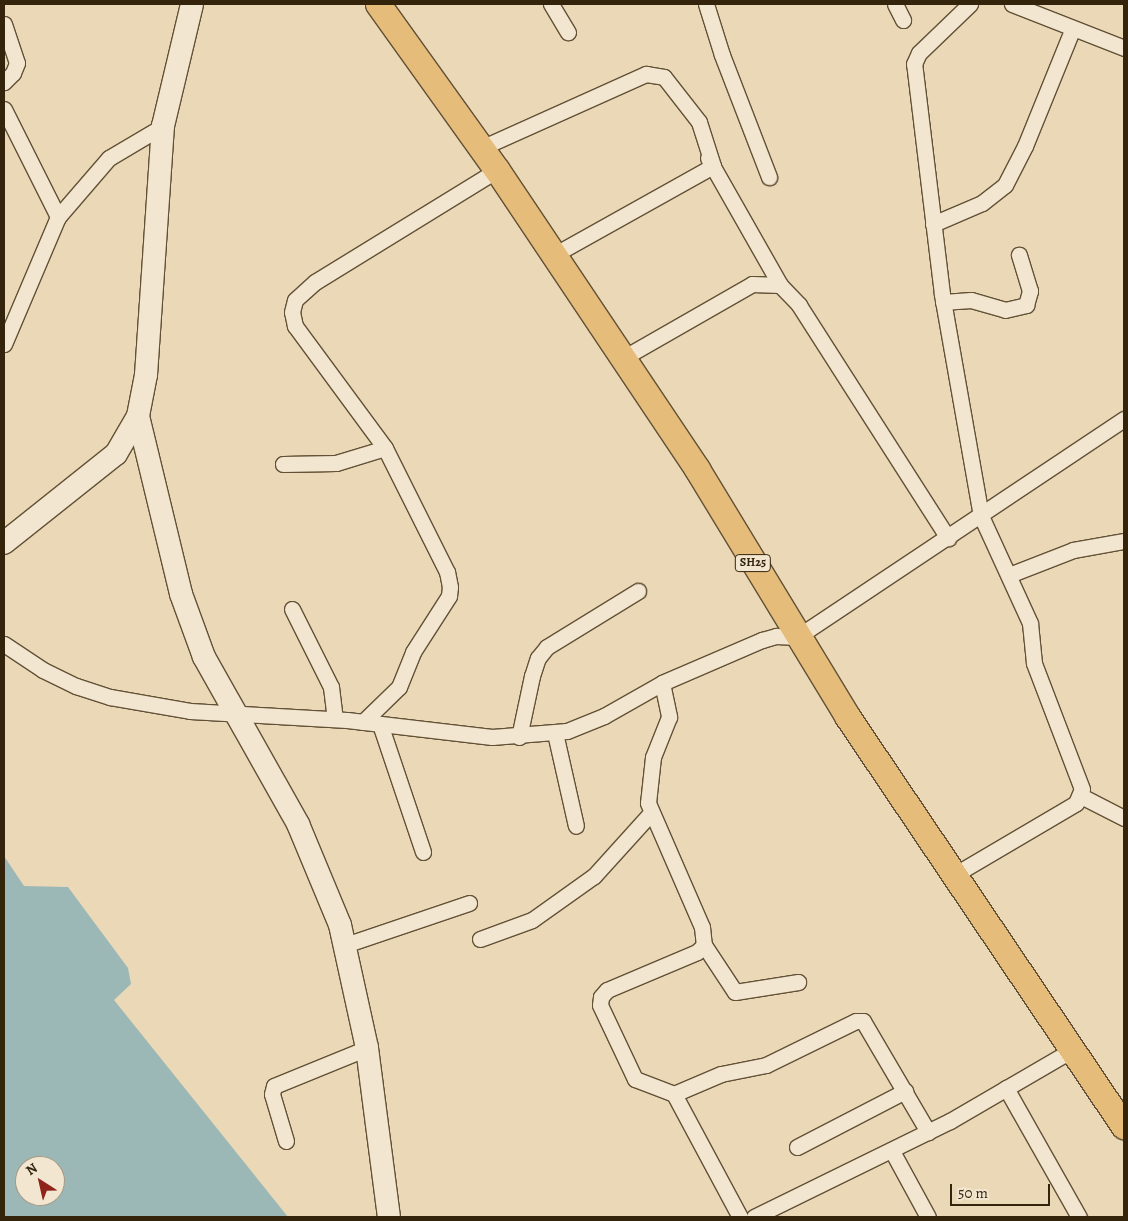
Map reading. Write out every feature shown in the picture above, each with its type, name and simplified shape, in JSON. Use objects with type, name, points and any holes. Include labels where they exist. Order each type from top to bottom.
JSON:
[{"type":"main road","name":"SH25","points":[[378,4],[497,170],[697,469],[797,637],[954,875],[1124,1126]]},
{"type":"street","points":[[4,543],[116,454],[138,416],[146,375],[163,126],[192,4]]},
{"type":"street","points":[[552,4],[568,32]]},
{"type":"street","points":[[706,4],[722,55],[769,177]]},
{"type":"street","points":[[895,4],[903,20]]},
{"type":"street","points":[[954,875],[1076,803],[1081,796],[1078,774],[1034,663],[1030,623],[980,516],[943,302],[914,64],[925,47],[970,4]]},
{"type":"street","points":[[1012,4],[1124,48]]},
{"type":"street","points":[[4,24],[17,63],[17,69],[4,82]]},
{"type":"street","points":[[933,224],[982,203],[1005,184],[1025,146],[1073,28]]},
{"type":"street","points":[[481,148],[646,74],[664,77],[699,122],[713,166]]},
{"type":"street","points":[[4,109],[58,217]]},
{"type":"street","points":[[4,344],[58,217],[109,158],[163,126]]},
{"type":"street","points":[[700,144],[780,285],[799,305],[948,538]]},
{"type":"street","points":[[554,255],[713,166]]},
{"type":"street","points":[[363,722],[399,687],[413,652],[450,596],[447,572],[385,448],[301,336],[292,312],[295,300],[315,282],[497,170]]},
{"type":"street","points":[[943,302],[971,300],[1005,310],[1026,305],[1030,291],[1019,255]]},
{"type":"street","points":[[623,358],[752,284],[780,285]]},
{"type":"street","points":[[138,416],[188,614],[204,657],[298,824],[335,907],[345,945],[366,1048],[388,1217]]},
{"type":"street","points":[[4,644],[60,680],[110,697],[190,711],[335,719],[492,737],[520,737],[555,733],[586,725],[662,683],[762,640],[776,636],[797,637],[1124,419]]},
{"type":"street","points":[[283,464],[336,463],[385,448]]},
{"type":"street","points":[[1009,575],[1073,550],[1124,541]]},
{"type":"street","points":[[520,737],[532,676],[538,658],[547,647],[638,591]]},
{"type":"street","points":[[292,609],[331,687],[335,719]]},
{"type":"street","points":[[662,683],[669,717],[654,757],[648,792],[650,814],[702,927],[704,945],[735,992],[798,982]]},
{"type":"street","points":[[380,724],[423,852]]},
{"type":"street","points":[[555,733],[576,826]]},
{"type":"street","points":[[1081,796],[1124,818]]},
{"type":"street","points":[[480,939],[532,920],[594,876],[650,814]]},
{"type":"street","points":[[345,945],[469,903]]},
{"type":"street","points":[[704,945],[696,952],[607,990],[601,997],[600,1006],[635,1079],[674,1094],[740,1217]]},
{"type":"street","points":[[674,1094],[721,1074],[766,1065],[856,1021],[863,1021],[869,1028],[928,1132]]},
{"type":"street","points":[[286,1141],[272,1094],[274,1086],[366,1048]]},
{"type":"street","points":[[754,1217],[892,1151],[1072,1050]]},
{"type":"street","points":[[1006,1088],[1079,1217]]},
{"type":"street","points":[[797,1147],[905,1091]]},
{"type":"street","points":[[892,1151],[928,1217]]},
{"type":"water","points":[[4,856],[24,886],[68,887],[128,968],[131,984],[114,1000],[288,1217],[4,1217]]}]
